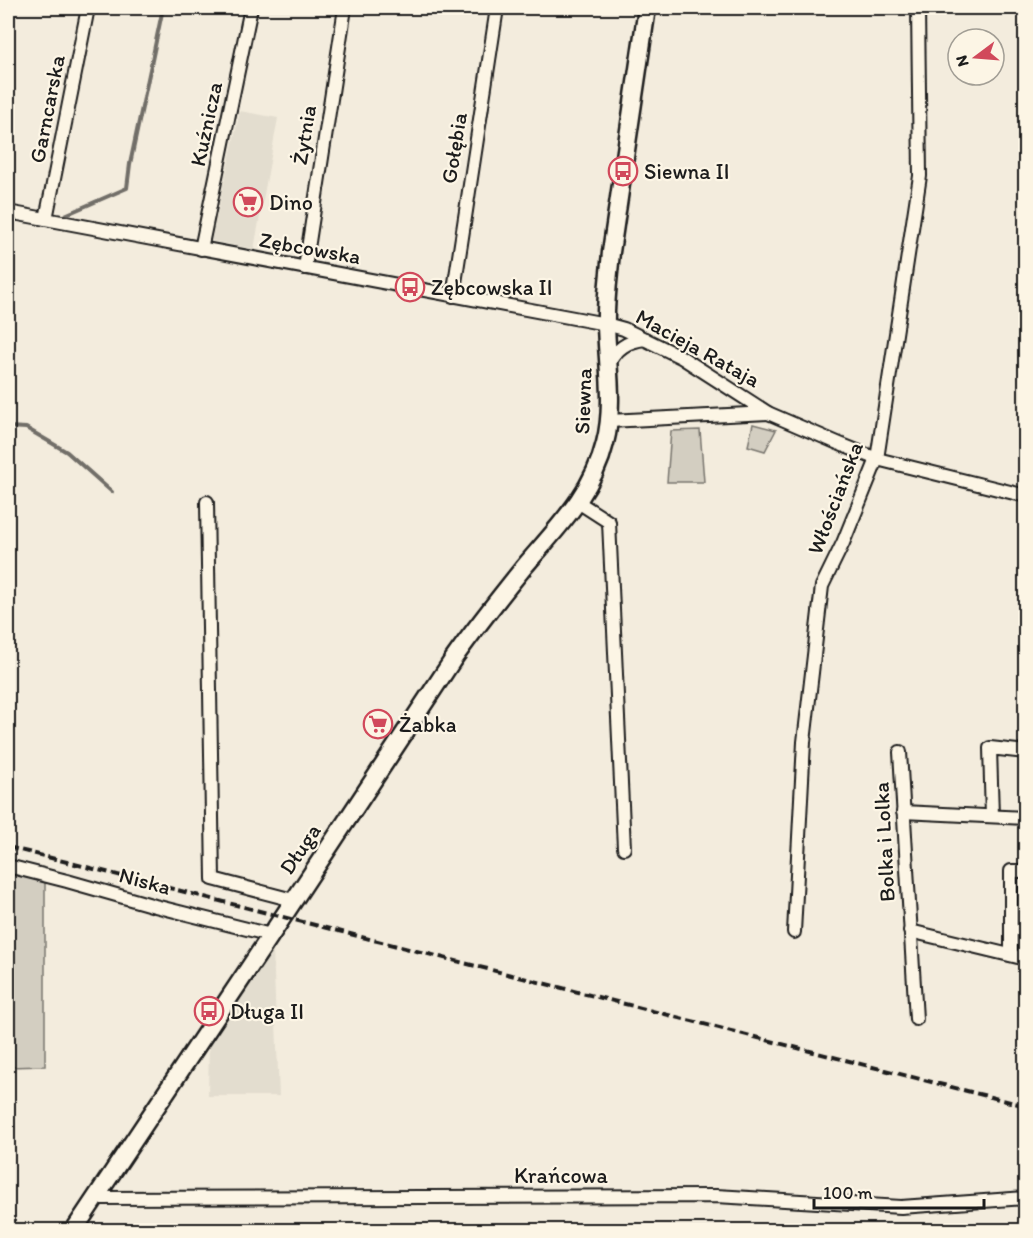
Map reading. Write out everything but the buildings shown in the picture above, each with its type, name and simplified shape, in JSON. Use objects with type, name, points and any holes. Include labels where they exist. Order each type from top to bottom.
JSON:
[{"type":"street","name":"Garncarska","points":[[46,219],[88,8]]},
{"type":"street","name":"Kuźnicza","points":[[201,249],[251,8]]},
{"type":"street","name":"Żytnia","points":[[305,268],[345,8]]},
{"type":"street","name":"Gołębia","points":[[453,296],[497,8]]},
{"type":"street","name":"Siewna","points":[[578,502],[599,464],[609,421],[606,324],[611,252],[647,8]]},
{"type":"street","name":"Włościańska","points":[[794,932],[804,742],[822,586],[843,543],[877,459],[920,176],[918,8]]},
{"type":"street","name":"Zębcowska","points":[[8,212],[606,324]]},
{"type":"street","name":"Macieja Rataja","points":[[606,324],[624,329],[681,357],[768,413],[877,459],[1026,496]]},
{"type":"street","points":[[608,366],[612,356],[623,346],[634,340],[645,339]]},
{"type":"street","name":"Macieja Rataja","points":[[609,421],[768,413]]},
{"type":"street","points":[[207,502],[213,879],[293,900]]},
{"type":"street","points":[[578,502],[609,522],[624,848]]},
{"type":"street","name":"Długa","points":[[74,1230],[452,661],[482,618],[578,502]]},
{"type":"street","points":[[992,816],[990,748],[1026,752]]},
{"type":"street","name":"Bolka i Lolka","points":[[900,752],[916,1019]]},
{"type":"street","points":[[903,812],[1026,818]]},
{"type":"street","name":"Niska","points":[[8,867],[271,935]]},
{"type":"street","points":[[1011,955],[1011,871],[1026,871]]},
{"type":"street","name":"Bolka i Lolka","points":[[910,931],[1026,959]]},
{"type":"street","name":"Krańcowa","points":[[95,1198],[717,1196],[901,1207],[1026,1198]]},
{"type":"shaded area","points":[[240,111],[278,118],[254,249],[211,241]]},
{"type":"shaded area","points":[[753,424],[776,430],[765,451],[748,446]]},
{"type":"shaded area","points":[[700,430],[704,482],[667,482],[671,431]]},
{"type":"shaded area","points":[[8,874],[45,881],[45,1066],[8,1067]]},
{"type":"shaded area","points":[[273,949],[279,1096],[208,1096],[209,1042]]},
{"type":"waterway","points":[[65,215],[127,188],[163,8]]},
{"type":"waterway","points":[[8,427],[26,428],[67,452],[112,492]]},
{"type":"railway","points":[[8,847],[1026,1106]]},
{"type":"place","name":"Siewna II","points":[[623,171]]},
{"type":"place","name":"Dino","points":[[248,202]]},
{"type":"place","name":"Zębcowska II","points":[[410,287]]},
{"type":"place","name":"Żabka","points":[[378,724]]},
{"type":"place","name":"Długa II","points":[[209,1011]]}]
